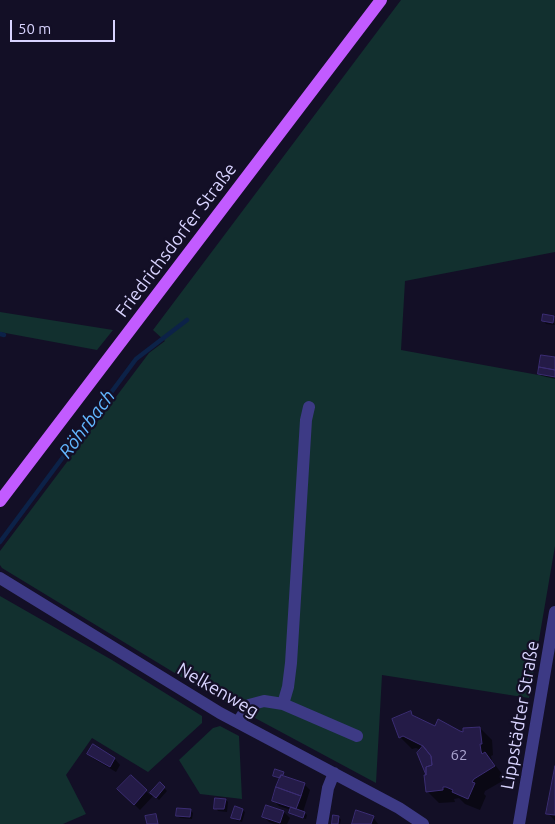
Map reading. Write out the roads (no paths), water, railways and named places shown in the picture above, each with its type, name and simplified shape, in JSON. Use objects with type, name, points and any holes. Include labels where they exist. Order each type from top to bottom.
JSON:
[{"type":"main road","name":"Friedrichsdorfer Straße","points":[[0,501],[380,0]]},
{"type":"street","points":[[283,704],[288,687],[291,663],[306,420],[309,407]]},
{"type":"street","name":"Nelkenweg","points":[[0,578],[220,713],[399,808],[423,824]]},
{"type":"street","name":"Lippstädter Straße","points":[[519,824],[555,612]]},
{"type":"street","points":[[238,722],[249,705],[264,701],[283,704],[356,736]]},
{"type":"street","points":[[322,824],[328,788],[334,773]]},
{"type":"waterway","name":"Röhrbach","points":[[0,542],[136,359],[187,320]]},
{"type":"waterway","points":[[0,334],[4,335]]}]
